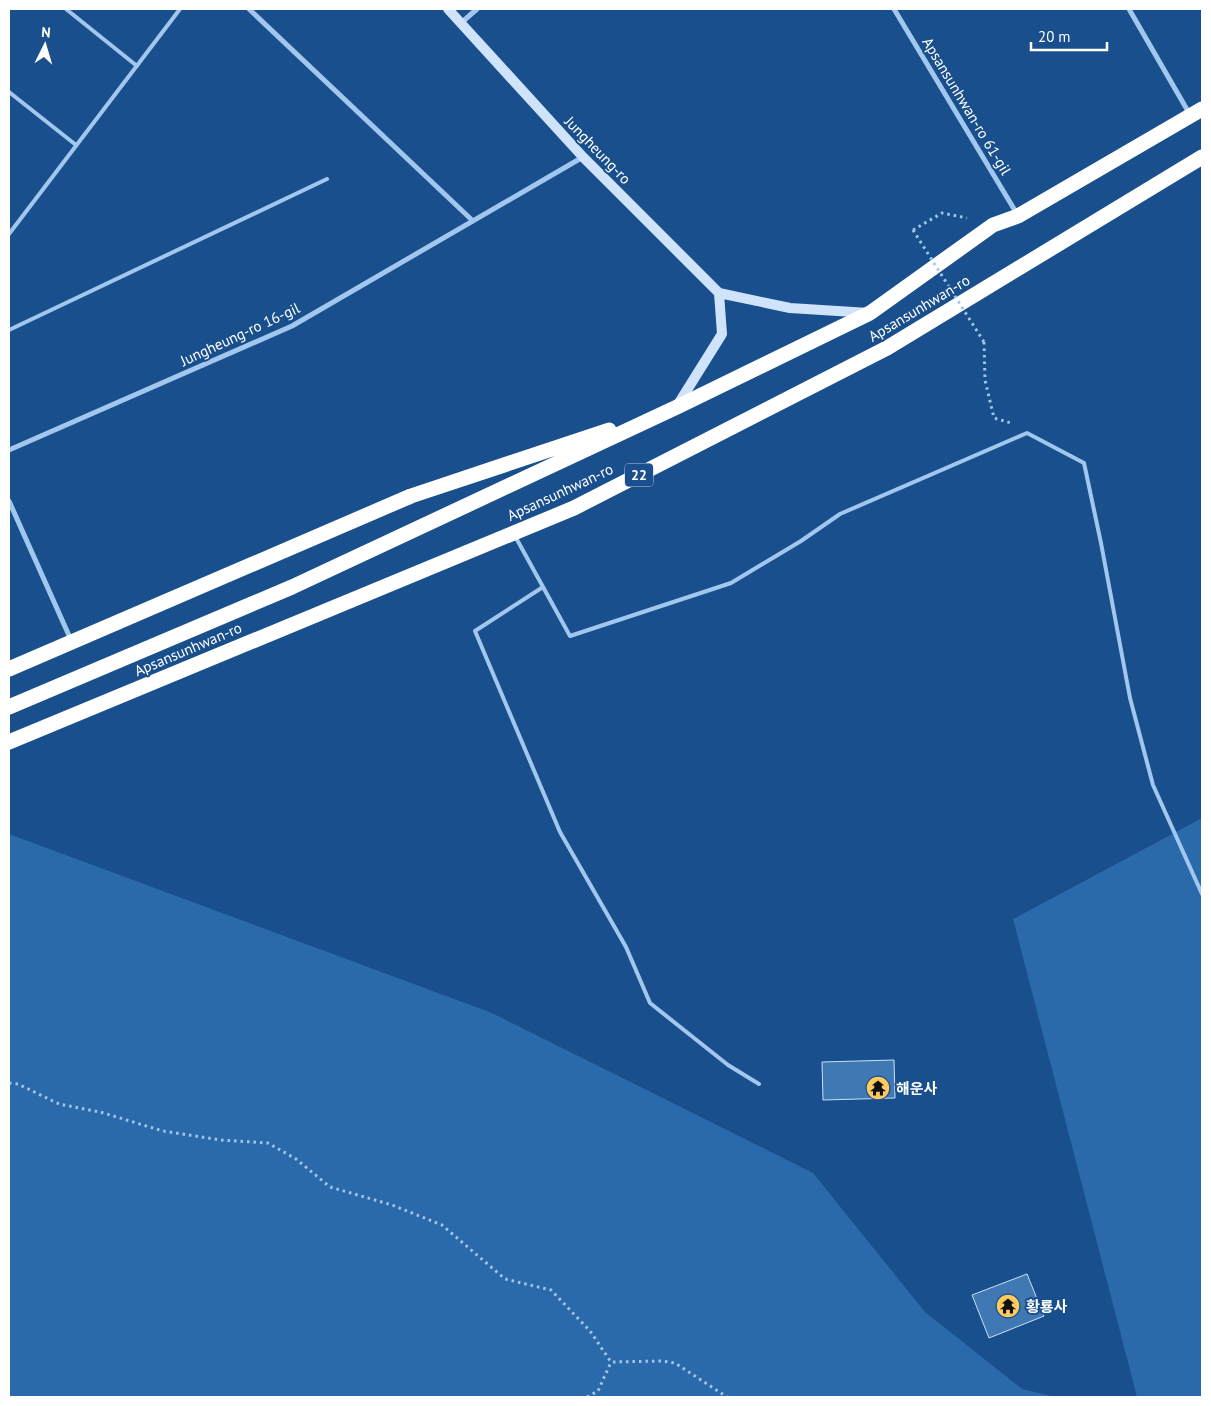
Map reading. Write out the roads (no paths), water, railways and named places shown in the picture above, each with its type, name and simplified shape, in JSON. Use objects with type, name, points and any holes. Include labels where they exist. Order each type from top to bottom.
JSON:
[{"type":"highway","name":"Apsansunhwan-ro","points":[[9,707],[292,587],[677,407],[870,313],[993,225],[1018,216],[1197,112]]},
{"type":"highway","name":"Apsansunhwan-ro","points":[[9,742],[574,508],[887,348],[1202,157]]},
{"type":"highway","name":"Apsansunhwan-ro","points":[[9,669],[411,496],[677,407]]},
{"type":"highway","points":[[9,747],[44,728]]},
{"type":"street","points":[[249,9],[473,221]]},
{"type":"street","name":"Jungheung-ro","points":[[448,9],[583,158],[718,293]]},
{"type":"street","points":[[460,23],[477,9]]},
{"type":"street","name":"Apsansunhwan-ro 61-gil","points":[[894,9],[1018,216]]},
{"type":"street","points":[[1129,9],[1197,112]]},
{"type":"street","name":"Jungheung-ro 16-gil","points":[[9,450],[292,326],[583,158]]},
{"type":"street","points":[[677,407],[722,334],[718,293],[790,308],[870,313]]},
{"type":"street","points":[[9,502],[72,642]]},
{"type":"lane","points":[[66,9],[137,66]]},
{"type":"lane","points":[[9,234],[180,9]]},
{"type":"lane","points":[[9,92],[76,145]]},
{"type":"lane","points":[[9,330],[327,179]]},
{"type":"lane","points":[[9,224],[14,228]]},
{"type":"lane","points":[[513,533],[570,636],[731,583],[801,542],[840,514],[1027,432],[1084,463],[1130,698],[1153,785],[1202,894]]},
{"type":"lane","points":[[543,587],[475,631],[560,832],[626,948],[650,1003],[728,1065],[759,1084]]},
{"type":"place","name":"해운사","points":[[878,1088]]},
{"type":"place","name":"황룡사","points":[[1008,1306]]}]
